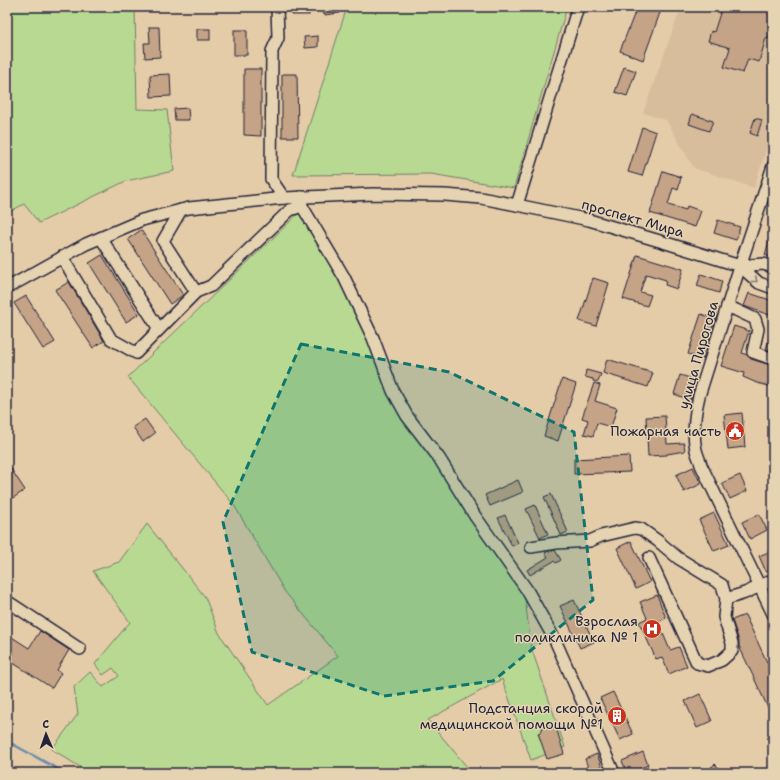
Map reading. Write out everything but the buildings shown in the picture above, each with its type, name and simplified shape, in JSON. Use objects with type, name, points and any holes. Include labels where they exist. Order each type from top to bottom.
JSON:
[{"type":"street","points":[[277,7],[278,38],[272,52],[271,179],[284,198]]},
{"type":"street","points":[[517,204],[578,7]]},
{"type":"street","name":"улица Пирогова","points":[[773,166],[699,396],[695,417],[694,436],[696,450],[702,465],[773,614]]},
{"type":"street","name":"проспект Мира","points":[[7,288],[86,244],[142,220],[188,208],[284,198],[302,202],[373,194],[445,195],[481,198],[517,204],[589,220],[740,266],[763,264],[773,267]]},
{"type":"street","points":[[62,257],[111,338],[136,353],[196,292],[211,286],[290,210],[302,202],[344,277],[373,338],[393,391],[407,416],[439,458],[475,516],[527,590],[555,640],[614,773]]},
{"type":"street","points":[[181,210],[163,241],[196,292]]},
{"type":"street","points":[[101,238],[159,329]]},
{"type":"street","name":"проспект Мира","points":[[740,266],[759,283],[773,288]]},
{"type":"street","points":[[727,306],[755,319],[758,329],[753,352],[773,358]]},
{"type":"street","points":[[531,546],[590,541],[601,536],[635,528],[641,529],[678,558],[722,585],[726,599],[724,617],[732,644],[732,651],[722,660],[708,666],[697,663],[649,558]]},
{"type":"street","points":[[726,599],[745,593],[773,580]]},
{"type":"street","points":[[7,601],[80,649]]},
{"type":"highlighted area","points":[[301,344],[449,372],[574,432],[593,600],[493,681],[384,696],[252,652],[223,522]]},
{"type":"shaded area","points":[[681,7],[773,7],[773,129],[754,188],[694,168],[666,120],[643,113]]},
{"type":"green space","points":[[7,7],[135,7],[137,109],[167,110],[174,171],[126,181],[39,223],[24,204],[7,213]]},
{"type":"green space","points":[[347,7],[567,7],[514,188],[431,174],[293,175]]},
{"type":"green space","points":[[300,212],[352,304],[399,409],[524,590],[531,647],[565,747],[531,760],[502,679],[428,720],[472,773],[89,773],[52,749],[78,714],[74,687],[90,672],[103,687],[119,676],[113,668],[103,675],[95,664],[130,622],[93,571],[119,562],[147,524],[205,597],[219,633],[268,705],[338,656],[285,592],[234,505],[128,377]]},
{"type":"waterway","points":[[7,741],[65,773]]},
{"type":"place","name":"Пожарная часть","points":[[735,431]]},
{"type":"place","name":"Взрослая поликлиника № 1","points":[[652,629]]},
{"type":"place","name":"Подстанция скорой медицинской помощи №1","points":[[617,716]]}]
